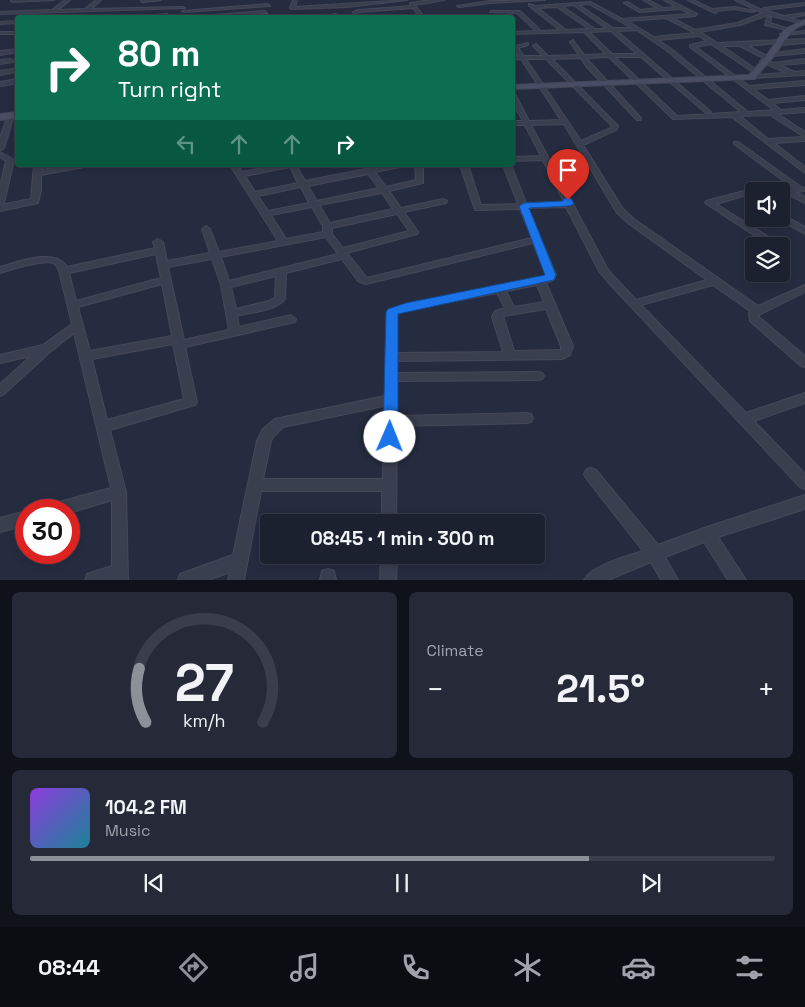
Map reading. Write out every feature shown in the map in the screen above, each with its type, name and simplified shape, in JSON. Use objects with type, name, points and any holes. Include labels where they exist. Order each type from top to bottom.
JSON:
[{"type":"street","points":[[8,4],[52,0]]},
{"type":"street","points":[[50,15],[68,0]]},
{"type":"street","points":[[83,15],[99,0]]},
{"type":"street","points":[[143,1],[159,0]]},
{"type":"street","points":[[295,0],[292,10],[405,0]]},
{"type":"street","points":[[316,13],[323,2],[339,0]]},
{"type":"street","points":[[413,7],[412,4],[442,0]]},
{"type":"street","points":[[473,0],[496,15]]},
{"type":"street","points":[[459,6],[490,1],[528,2],[544,0]]},
{"type":"street","points":[[645,0],[676,16]]},
{"type":"street","points":[[623,20],[695,15],[666,0]]},
{"type":"street","points":[[690,0],[714,11],[734,8],[784,17],[802,23]]},
{"type":"street","points":[[737,0],[765,13],[768,24],[783,36],[805,41]]},
{"type":"street","points":[[773,0],[773,9]]},
{"type":"street","points":[[0,13],[127,8],[183,8],[268,2],[264,15]]},
{"type":"street","points":[[528,2],[566,32]]},
{"type":"street","points":[[534,7],[593,3],[668,49],[705,81],[748,114]]},
{"type":"street","points":[[626,3],[639,11],[682,8]]},
{"type":"street","points":[[147,15],[183,8],[191,4]]},
{"type":"street","points":[[575,4],[614,31],[708,112]]},
{"type":"street","points":[[653,39],[698,33],[738,24],[773,9],[805,4]]},
{"type":"street","points":[[557,5],[595,31]]},
{"type":"street","points":[[792,6],[805,10]]},
{"type":"street","points":[[357,15],[356,11],[413,7],[419,13]]},
{"type":"street","points":[[122,15],[127,8]]},
{"type":"street","points":[[183,8],[186,15]]},
{"type":"street","points":[[492,12],[516,11],[540,32]]},
{"type":"street","points":[[381,14],[419,13]]},
{"type":"street","points":[[784,17],[805,14]]},
{"type":"street","points":[[666,17],[698,33],[753,74]]},
{"type":"street","points":[[0,22],[15,22]]},
{"type":"street","points":[[753,74],[783,36],[802,23]]},
{"type":"street","points":[[515,32],[586,32],[638,29]]},
{"type":"street","points":[[0,33],[15,32]]},
{"type":"street","points":[[586,32],[675,118],[804,111]]},
{"type":"street","points":[[780,112],[692,46],[713,44],[744,45],[805,32]]},
{"type":"street","points":[[515,33],[526,43],[515,46],[566,122],[620,211],[631,221],[715,281],[766,307]]},
{"type":"street","points":[[783,36],[805,41]]},
{"type":"street","points":[[573,42],[606,84],[639,119]]},
{"type":"street","points":[[744,45],[774,64],[805,78]]},
{"type":"street","points":[[536,46],[615,126],[614,129],[579,144]]},
{"type":"street","points":[[0,53],[15,50]]},
{"type":"street","points":[[767,58],[785,53],[805,51]]},
{"type":"street","points":[[785,53],[804,61]]},
{"type":"street","points":[[515,58],[642,55]]},
{"type":"street","points":[[0,62],[11,60]]},
{"type":"street","points":[[774,64],[804,61]]},
{"type":"street","points":[[0,73],[13,71]]},
{"type":"street","points":[[515,87],[705,81],[734,79],[753,74],[805,73]]},
{"type":"street","points":[[0,84],[15,82]]},
{"type":"street","points":[[746,88],[805,83]]},
{"type":"street","points":[[766,102],[805,98]]},
{"type":"street","points":[[515,100],[604,271],[633,304],[805,483]]},
{"type":"street","points":[[772,113],[805,135]]},
{"type":"street","points":[[0,117],[14,115],[0,153],[10,160],[0,204]]},
{"type":"street","points":[[734,116],[805,170]]},
{"type":"street","points":[[515,123],[566,122]]},
{"type":"street","points":[[766,141],[805,139]]},
{"type":"street","points":[[736,143],[802,188]]},
{"type":"street","points":[[515,160],[546,158]]},
{"type":"street","points":[[0,208],[35,201],[38,190],[38,169],[61,167]]},
{"type":"street","points":[[236,167],[255,194],[283,242]]},
{"type":"street","points":[[241,174],[280,167]]},
{"type":"street","points":[[292,167],[341,254],[357,276],[366,281],[537,239]]},
{"type":"street","points":[[266,214],[420,181],[419,167]]},
{"type":"street","points":[[465,167],[478,208],[569,204]]},
{"type":"street","points":[[389,514],[392,312],[406,307],[550,278],[551,275],[508,167]]},
{"type":"street","points":[[226,285],[414,232],[383,190],[375,169],[255,194]]},
{"type":"street","points":[[790,192],[805,201]]},
{"type":"street","points":[[744,193],[709,203],[763,237]]},
{"type":"street","points":[[163,265],[283,242],[398,210],[443,201]]},
{"type":"street","points":[[790,222],[805,231]]},
{"type":"street","points":[[206,229],[226,285],[235,332]]},
{"type":"street","points":[[64,271],[159,246],[191,402],[104,426]]},
{"type":"street","points":[[0,270],[55,260],[60,262],[64,271],[119,492],[120,575],[93,580]]},
{"type":"street","points":[[231,314],[272,304],[280,300],[281,271]]},
{"type":"street","points":[[73,305],[166,280]]},
{"type":"street","points":[[391,357],[562,355],[566,352],[568,346],[540,281]]},
{"type":"street","points":[[633,304],[715,281]]},
{"type":"street","points":[[805,288],[754,314],[754,318],[805,363]]},
{"type":"street","points":[[500,289],[510,308],[509,311]]},
{"type":"street","points":[[510,356],[497,316],[499,313],[550,305]]},
{"type":"street","points":[[86,356],[235,332],[291,319]]},
{"type":"street","points":[[0,391],[46,349],[78,325]]},
{"type":"street","points":[[0,359],[46,349]]},
{"type":"street","points":[[391,377],[538,376]]},
{"type":"street","points":[[744,419],[805,398]]},
{"type":"street","points":[[236,580],[254,486],[264,441],[268,433],[279,423],[391,400]]},
{"type":"street","points":[[391,421],[527,418]]},
{"type":"street","points":[[591,474],[655,554],[670,580]]},
{"type":"street","points":[[254,486],[390,485]]},
{"type":"street","points":[[80,503],[119,492]]},
{"type":"street","points":[[592,580],[608,576],[655,554],[707,534],[805,502]]},
{"type":"street","points":[[0,526],[15,521]]},
{"type":"street","points":[[707,534],[738,580]]},
{"type":"street","points":[[186,580],[239,561]]},
{"type":"street","points":[[388,564],[388,580]]},
{"type":"route","points":[[390,437],[392,312],[406,307],[547,280],[551,275],[524,206],[569,204],[568,200]]}]
